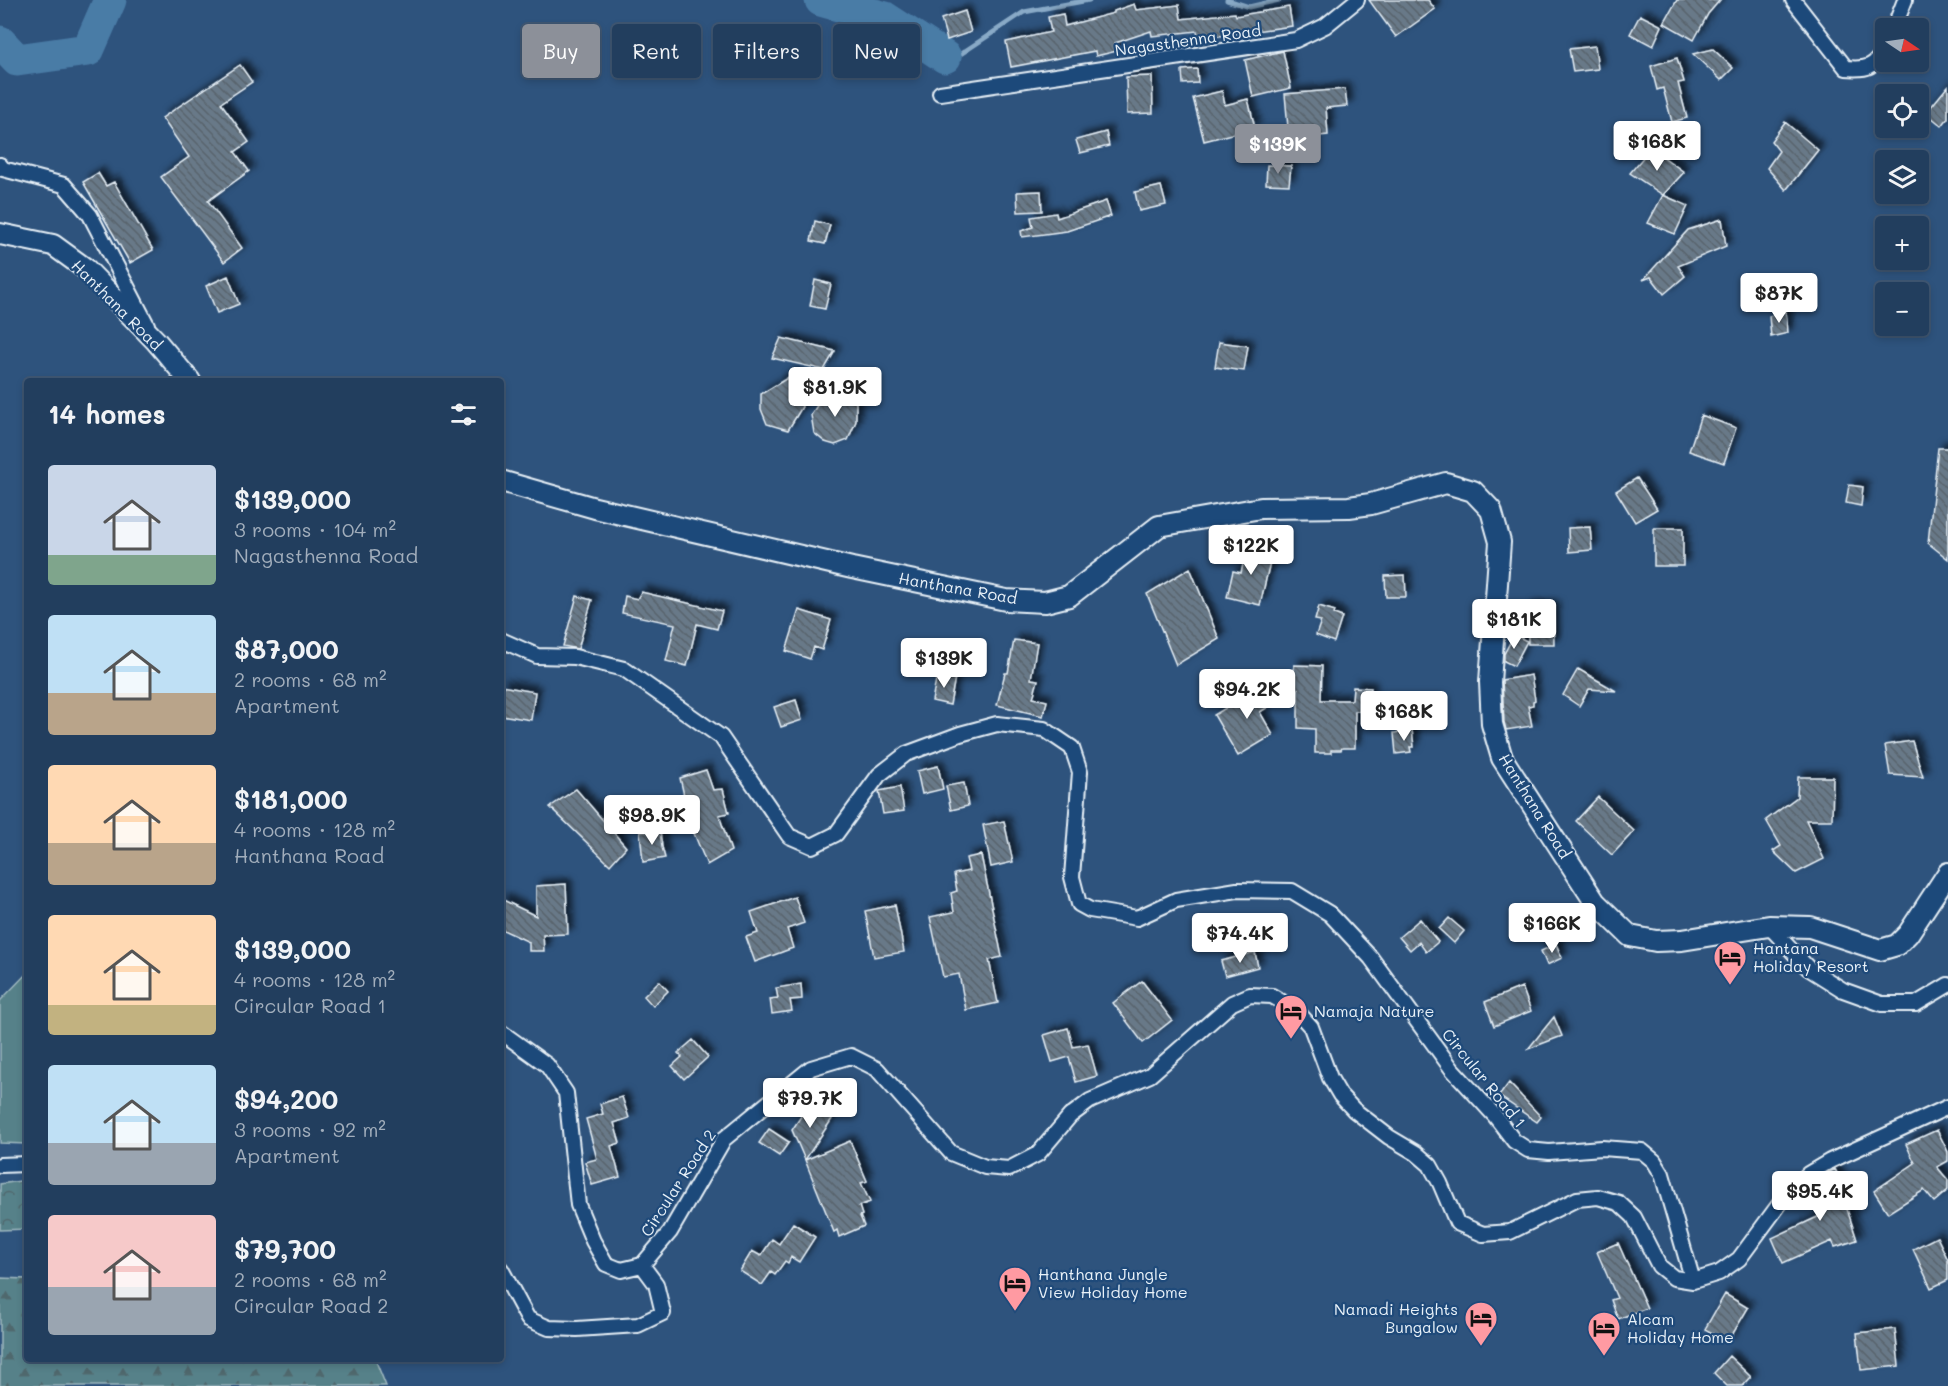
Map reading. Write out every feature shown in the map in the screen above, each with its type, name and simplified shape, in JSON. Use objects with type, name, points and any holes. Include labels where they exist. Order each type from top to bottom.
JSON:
[{"type":"street","name":"Nagasthenna Road","points":[[940,93],[1296,40],[1325,26],[1357,0]]},
{"type":"street","points":[[1793,0],[1846,68],[1865,69],[1875,63]]},
{"type":"street","points":[[1898,18],[1905,0]]},
{"type":"street","points":[[0,165],[3,169],[64,185],[84,207],[90,214],[156,341]]},
{"type":"street","name":"Hanthana Road","points":[[0,234],[53,245],[86,269],[156,341],[187,378]]},
{"type":"street","name":"Hanthana Road","points":[[504,483],[595,508],[852,568],[1006,600],[1045,602],[1069,596],[1159,526],[1261,507],[1349,507],[1371,504],[1446,483],[1473,491],[1491,510],[1500,542],[1490,682],[1492,724],[1502,758],[1595,902],[1630,936],[1656,941],[1769,926],[1810,927],[1880,950],[1897,945],[1908,934],[1948,873]]},
{"type":"street","name":"Circular Road 1","points":[[504,641],[537,656],[575,657],[624,669],[722,737],[789,836],[812,846],[836,834],[879,775],[906,754],[960,734],[997,724],[1044,729],[1072,748],[1080,772],[1072,877],[1079,904],[1090,910],[1137,918],[1176,900],[1237,890],[1292,891],[1330,914],[1371,958],[1452,1069],[1495,1116],[1514,1141],[1528,1150],[1550,1152],[1602,1148],[1642,1151],[1654,1161],[1662,1174],[1693,1281]]},
{"type":"street","points":[[1769,926],[1808,968],[1843,990],[1882,1004],[1916,1004],[1948,985]]},
{"type":"street","name":"Circular Road 2","points":[[642,1265],[670,1232],[724,1139],[811,1068],[851,1056],[877,1069],[951,1153],[985,1167],[1010,1169],[1038,1154],[1070,1116],[1090,1101],[1150,1075],[1232,1003],[1250,995],[1272,996],[1296,1010],[1311,1027],[1330,1078],[1340,1095],[1354,1110],[1430,1165],[1457,1223],[1483,1234],[1510,1232],[1577,1199],[1598,1197],[1619,1203],[1634,1217],[1659,1266],[1674,1278],[1693,1281]]},
{"type":"street","points":[[504,1034],[547,1065],[566,1093],[578,1205],[593,1241],[606,1264],[621,1270],[642,1265],[656,1284],[663,1313],[638,1325],[577,1329],[549,1328],[528,1318],[504,1274]]},
{"type":"street","points":[[1693,1281],[1719,1274],[1739,1259],[1784,1198],[1808,1174],[1830,1161],[1948,1107]]},
{"type":"street","points":[[0,1165],[24,1164]]},
{"type":"green space","points":[[24,976],[24,1144],[0,1143],[0,1001]]},
{"type":"green space","points":[[24,1180],[24,1229],[0,1230],[0,1184]]},
{"type":"green space","points":[[0,1278],[24,1279],[24,1362],[376,1362],[386,1386],[0,1386]]},
{"type":"building","points":[[1369,0],[1428,0],[1435,9],[1396,37]]},
{"type":"building","points":[[1677,0],[1720,0],[1708,14],[1694,40],[1664,23]]},
{"type":"building","points":[[1134,4],[1136,10],[1179,5],[1181,19],[1235,13],[1236,16],[1289,7],[1292,26],[1198,39],[1197,31],[1152,36],[1151,31],[1115,43],[1117,51],[1096,56],[1095,51],[1011,67],[1006,42],[1051,32],[1048,17],[1063,14],[1065,26],[1114,13],[1114,11]]},
{"type":"building","points":[[965,11],[971,32],[947,40],[941,19]]},
{"type":"building","points":[[1640,15],[1662,26],[1653,46],[1630,34]]},
{"type":"building","points":[[1595,46],[1598,69],[1573,72],[1569,49]]},
{"type":"building","points":[[1713,49],[1733,68],[1721,80],[1693,54]]},
{"type":"building","points":[[1283,51],[1291,88],[1253,97],[1245,60]]},
{"type":"building","points":[[1677,58],[1684,82],[1678,83],[1687,118],[1672,122],[1663,88],[1657,90],[1651,66]]},
{"type":"building","points":[[240,65],[252,82],[221,103],[249,142],[235,152],[249,171],[208,201],[242,248],[224,262],[161,177],[189,157],[162,118]]},
{"type":"building","points":[[1197,69],[1198,83],[1183,84],[1182,70]]},
{"type":"building","points":[[1152,76],[1153,113],[1127,114],[1126,77]]},
{"type":"building","points":[[1948,86],[1948,118],[1942,126],[1929,115],[1929,109]]},
{"type":"building","points":[[1345,89],[1347,106],[1326,108],[1328,135],[1289,139],[1285,94]]},
{"type":"building","points":[[1222,91],[1225,105],[1248,99],[1255,128],[1204,141],[1193,98]]},
{"type":"building","points":[[1785,122],[1818,150],[1786,190],[1767,168],[1779,151],[1771,141]]},
{"type":"building","points":[[1106,132],[1109,146],[1080,153],[1076,140]]},
{"type":"building","points":[[1651,148],[1684,172],[1663,195],[1630,173]]},
{"type":"building","points":[[1267,165],[1291,166],[1289,185],[1266,184]]},
{"type":"building","points":[[98,173],[106,186],[114,182],[153,250],[130,263],[83,182]]},
{"type":"building","points":[[1161,186],[1166,205],[1139,211],[1135,192]]},
{"type":"building","points":[[1041,191],[1042,211],[1018,212],[1017,192]]},
{"type":"building","points":[[1663,195],[1688,206],[1675,234],[1648,223]]},
{"type":"building","points":[[1106,201],[1111,216],[1067,231],[1022,237],[1021,231],[1033,227],[1031,217],[1056,213],[1057,218]]},
{"type":"building","points":[[1722,219],[1726,246],[1678,266],[1685,276],[1664,294],[1651,277],[1643,280],[1688,230]]},
{"type":"building","points":[[815,221],[830,225],[825,244],[811,241]]},
{"type":"building","points":[[228,276],[239,304],[217,313],[206,286]]},
{"type":"building","points":[[815,280],[831,284],[825,309],[810,306]]},
{"type":"building","points":[[1786,311],[1788,333],[1771,337],[1769,316]]},
{"type":"building","points":[[781,338],[835,351],[824,370],[772,358]]},
{"type":"building","points":[[1219,342],[1248,346],[1244,371],[1215,367]]},
{"type":"building","points":[[794,374],[802,407],[788,430],[767,424],[761,409],[761,394]]},
{"type":"building","points":[[837,392],[856,400],[856,421],[848,440],[835,445],[825,442],[814,433],[811,415],[825,393]]},
{"type":"building","points":[[1701,415],[1736,428],[1724,463],[1689,451]]},
{"type":"building","points":[[1938,448],[1948,448],[1948,559],[1928,543]]},
{"type":"building","points":[[1637,478],[1657,509],[1635,522],[1616,491]]},
{"type":"building","points":[[1849,485],[1863,487],[1861,506],[1846,503]]},
{"type":"building","points":[[1590,527],[1592,550],[1569,552],[1568,528]]},
{"type":"building","points":[[1654,528],[1683,528],[1683,566],[1654,566]]},
{"type":"building","points":[[1248,544],[1273,549],[1260,605],[1227,597],[1233,571],[1241,573]]},
{"type":"building","points":[[1190,568],[1219,639],[1176,665],[1147,594]]},
{"type":"building","points":[[1405,575],[1406,597],[1386,597],[1385,576]]},
{"type":"building","points":[[641,592],[722,611],[717,629],[697,624],[687,666],[666,661],[675,624],[622,613],[625,596],[637,599]]},
{"type":"building","points":[[577,596],[592,600],[578,649],[563,646]]},
{"type":"building","points":[[1319,606],[1335,611],[1334,614],[1342,617],[1334,642],[1316,635],[1321,621],[1315,620]]},
{"type":"building","points":[[1553,606],[1554,644],[1528,644],[1528,607]]},
{"type":"building","points":[[799,610],[831,620],[822,650],[814,647],[810,659],[786,651]]},
{"type":"building","points":[[1514,635],[1527,641],[1514,666],[1504,661],[1504,654]]},
{"type":"building","points":[[1014,640],[1037,643],[1031,679],[1038,680],[1033,698],[1047,701],[1043,716],[997,705],[1005,673],[1008,673]]},
{"type":"building","points":[[1294,665],[1322,666],[1321,700],[1352,700],[1353,687],[1371,688],[1370,711],[1355,711],[1355,748],[1331,750],[1331,753],[1315,753],[1315,729],[1298,728],[1298,689],[1293,692]]},
{"type":"building","points":[[1578,669],[1616,691],[1589,689],[1579,706],[1563,695]]},
{"type":"building","points":[[937,674],[955,677],[950,705],[932,701]]},
{"type":"building","points":[[1531,675],[1535,700],[1533,705],[1528,706],[1532,726],[1506,730],[1502,680]]},
{"type":"building","points":[[1266,684],[1276,702],[1260,712],[1273,735],[1238,756],[1214,715]]},
{"type":"building","points":[[504,687],[535,692],[531,720],[504,716]]},
{"type":"building","points":[[796,700],[802,720],[781,727],[774,707]]},
{"type":"building","points":[[1412,730],[1414,747],[1410,747],[1411,752],[1396,754],[1394,733]]},
{"type":"building","points":[[1912,741],[1923,777],[1890,775],[1885,745]]},
{"type":"building","points":[[938,766],[943,789],[922,794],[917,771]]},
{"type":"building","points":[[706,770],[713,790],[723,789],[729,813],[719,815],[731,851],[707,865],[691,826],[680,778]]},
{"type":"building","points":[[1798,777],[1833,777],[1832,820],[1806,820],[1824,859],[1796,873],[1773,851],[1781,846],[1766,820],[1797,797]]},
{"type":"building","points":[[964,783],[968,806],[951,810],[946,786]]},
{"type":"building","points":[[900,787],[904,811],[883,814],[879,791]]},
{"type":"building","points":[[576,789],[626,847],[610,865],[550,807]]},
{"type":"building","points":[[1598,797],[1634,831],[1612,855],[1576,821]]},
{"type":"building","points":[[1004,821],[1013,862],[991,867],[983,825]]},
{"type":"building","points":[[660,831],[665,858],[643,862],[640,832]]},
{"type":"building","points":[[981,855],[1002,957],[989,960],[998,1003],[966,1010],[959,974],[943,977],[930,917],[954,912],[951,893],[957,891],[954,874],[969,871],[966,858]]},
{"type":"building","points":[[566,884],[568,934],[543,935],[544,951],[529,951],[529,942],[504,930],[504,900],[536,916],[536,886]]},
{"type":"building","points":[[795,897],[804,923],[787,929],[793,948],[755,962],[746,937],[758,933],[751,912]]},
{"type":"building","points":[[895,905],[904,952],[874,957],[865,911]]},
{"type":"building","points":[[1449,918],[1464,931],[1454,943],[1439,929]]},
{"type":"building","points":[[1420,919],[1438,942],[1426,952],[1419,942],[1410,950],[1399,937]]},
{"type":"building","points":[[1556,944],[1562,958],[1547,965],[1541,951]]},
{"type":"building","points":[[1255,952],[1258,967],[1225,976],[1221,961]]},
{"type":"building","points":[[659,981],[668,991],[653,1006],[644,996]]},
{"type":"building","points":[[1142,981],[1172,1020],[1143,1043],[1113,1003]]},
{"type":"building","points":[[801,984],[802,999],[790,1000],[792,1011],[772,1014],[770,999],[778,998],[776,988]]},
{"type":"building","points":[[1522,987],[1531,1011],[1494,1026],[1485,1002]]},
{"type":"building","points":[[1554,1017],[1562,1036],[1528,1049]]},
{"type":"building","points":[[1068,1028],[1073,1047],[1088,1044],[1097,1076],[1076,1082],[1069,1057],[1052,1062],[1044,1035]]},
{"type":"building","points":[[693,1040],[708,1057],[684,1079],[672,1066],[682,1057],[678,1053]]},
{"type":"building","points":[[1509,1083],[1541,1117],[1537,1122],[1499,1096]]},
{"type":"building","points":[[622,1097],[629,1118],[614,1123],[620,1143],[611,1146],[620,1177],[592,1185],[585,1162],[597,1159],[586,1119],[603,1114],[600,1104]]},
{"type":"building","points":[[809,1104],[832,1119],[805,1160],[792,1130]]},
{"type":"building","points":[[769,1129],[789,1142],[779,1156],[759,1143]]},
{"type":"building","points":[[1937,1130],[1948,1152],[1948,1161],[1937,1167],[1948,1180],[1948,1190],[1934,1202],[1924,1190],[1888,1213],[1874,1191],[1915,1163],[1906,1144]]},
{"type":"building","points":[[850,1141],[867,1181],[861,1183],[870,1202],[859,1206],[864,1226],[839,1237],[837,1230],[834,1232],[805,1160]]},
{"type":"building","points":[[1835,1169],[1846,1192],[1842,1194],[1857,1240],[1835,1247],[1832,1241],[1783,1263],[1772,1238],[1824,1214],[1811,1183]]},
{"type":"building","points":[[793,1223],[815,1237],[799,1262],[791,1257],[788,1263],[785,1261],[775,1275],[771,1272],[762,1285],[740,1271],[752,1251],[761,1256],[772,1239],[779,1244]]},
{"type":"building","points":[[1937,1237],[1948,1260],[1948,1280],[1931,1288],[1913,1249]]},
{"type":"building","points":[[1618,1243],[1647,1308],[1618,1319],[1611,1300],[1617,1298],[1597,1252]]},
{"type":"building","points":[[1725,1294],[1748,1308],[1728,1342],[1705,1329]]},
{"type":"building","points":[[1895,1329],[1899,1366],[1861,1370],[1857,1333]]},
{"type":"building","points":[[1729,1356],[1751,1377],[1743,1386],[1727,1386],[1714,1373]]},
{"type":"waterway","points":[[0,42],[17,60],[88,50],[110,0]]},
{"type":"waterway","points":[[821,0],[885,18],[945,57]]},
{"type":"waterway","points":[[956,57],[1024,12],[1089,0]]},
{"type":"waterway","points":[[1227,0],[1249,7],[1279,0]]},
{"type":"place","name":"Hantana Holiday Resort","points":[[1730,986]]},
{"type":"place","name":"Namaja Nature","points":[[1291,1040]]},
{"type":"place","name":"Hanthana Jungle View Holiday Home","points":[[1015,1312]]},
{"type":"place","name":"Namadi Heights Bungalow","points":[[1481,1347]]},
{"type":"place","name":"Alcam Holiday Home","points":[[1604,1357]]}]
